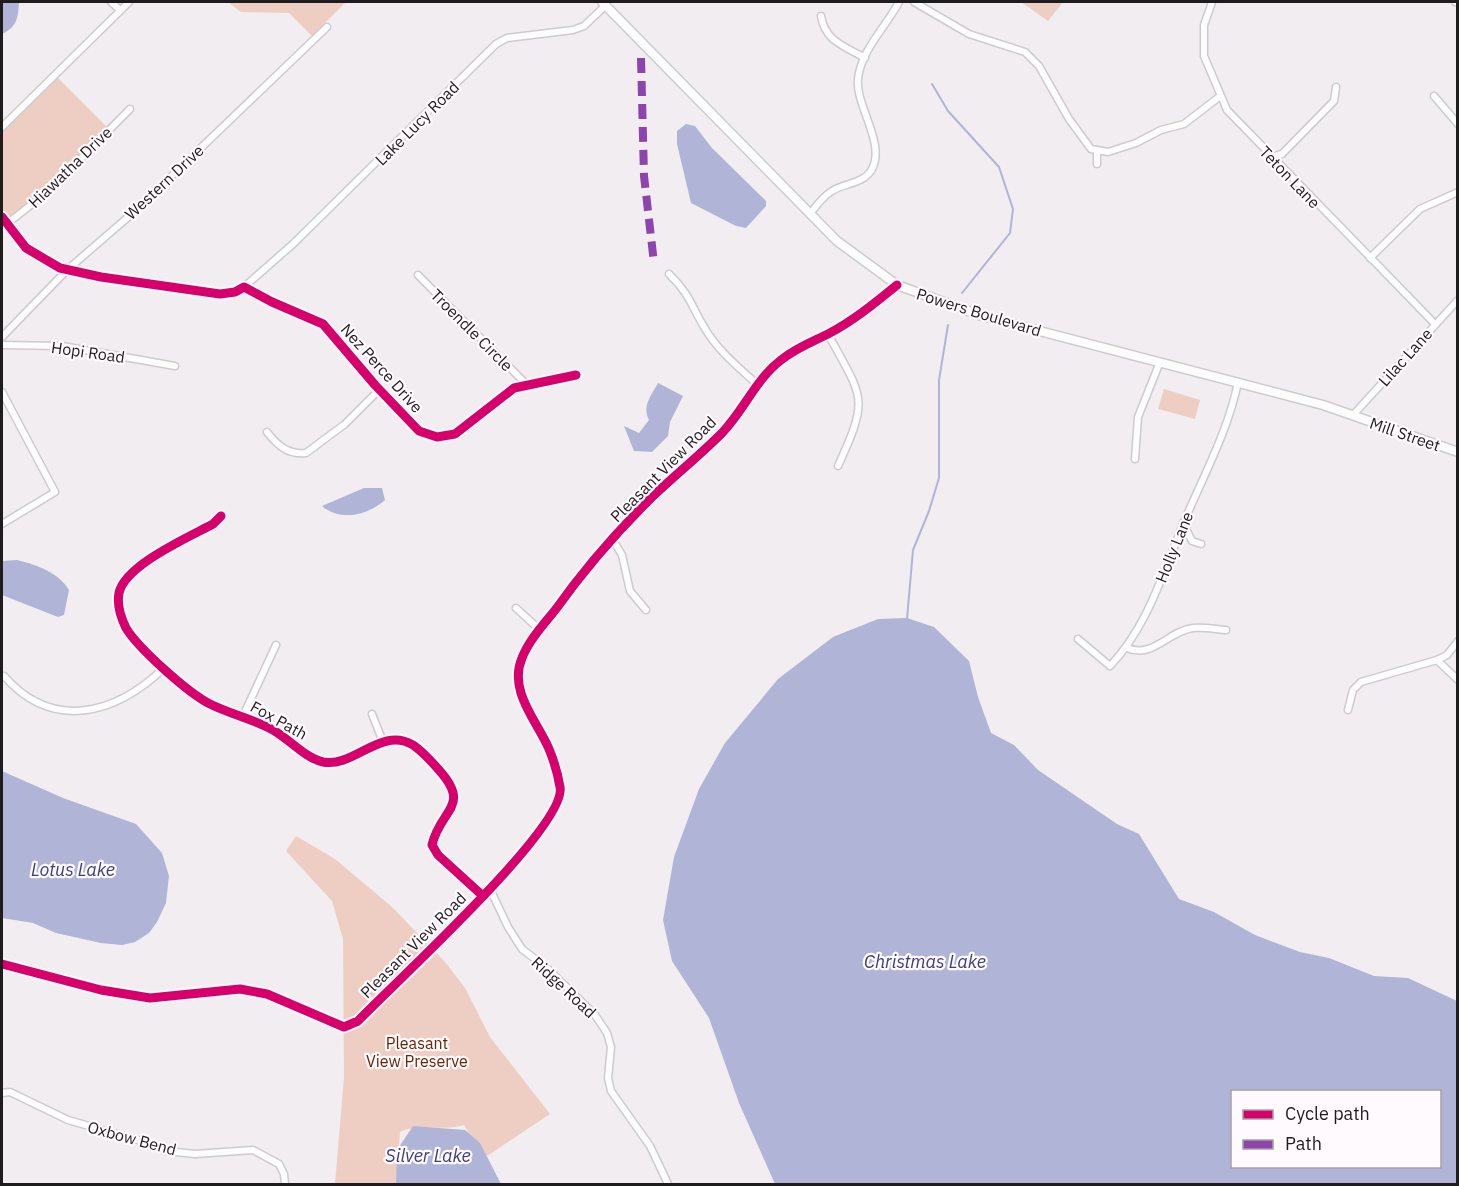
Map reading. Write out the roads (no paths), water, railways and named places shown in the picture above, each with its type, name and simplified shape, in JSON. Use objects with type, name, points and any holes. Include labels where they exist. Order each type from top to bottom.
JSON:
[{"type":"main road","name":"Powers Boulevard","points":[[606,3],[837,241],[897,285],[982,316],[1238,382],[1353,416]]},
{"type":"main road","name":"Mill Street","points":[[1353,416],[1458,452]]},
{"type":"street","points":[[111,2],[120,10]]},
{"type":"street","points":[[2,127],[129,2]]},
{"type":"street","points":[[810,214],[831,191],[864,177],[873,167],[874,151],[870,128],[857,80],[865,58],[899,2]]},
{"type":"street","points":[[914,2],[969,34],[1025,52],[1039,66],[1081,138],[1091,149],[1108,152],[1136,143],[1161,130],[1184,124],[1219,97]]},
{"type":"street","name":"Teton Lane","points":[[1212,2],[1204,25],[1204,56],[1219,97],[1227,110],[1435,324]]},
{"type":"street","name":"Lake Lucy Road","points":[[244,286],[293,244],[496,44],[507,38],[573,30],[584,26],[606,3]]},
{"type":"street","points":[[821,16],[823,30],[831,38],[865,58]]},
{"type":"street","name":"Western Drive","points":[[2,337],[67,270],[134,212],[327,27]]},
{"type":"street","points":[[1271,157],[1282,154],[1334,101],[1336,87]]},
{"type":"street","points":[[1434,96],[1458,124]]},
{"type":"street","name":"Hiawatha Drive","points":[[8,224],[51,189],[130,109]]},
{"type":"street","points":[[1097,150],[1097,164]]},
{"type":"street","points":[[1370,258],[1420,209],[1458,192]]},
{"type":"street","points":[[2,217],[26,248],[40,259],[67,270],[220,294],[235,292],[244,286]]},
{"type":"street","points":[[669,274],[685,290],[704,328],[730,360],[758,386]]},
{"type":"street","name":"Troendle Circle","points":[[418,275],[527,385]]},
{"type":"street","name":"Pleasant View Road","points":[[2,964],[101,990],[150,998],[240,989],[267,994],[344,1027],[358,1021],[490,889],[544,825],[561,791],[550,750],[519,688],[518,672],[522,657],[572,586],[647,503],[722,433],[763,377],[779,361],[803,344],[828,334],[872,306],[897,285]]},
{"type":"street","name":"Nez Perce Drive","points":[[244,286],[272,303],[323,324],[379,390],[419,431],[437,437],[455,434],[514,388],[576,375]]},
{"type":"street","name":"Lilac Lane","points":[[1353,416],[1458,300]]},
{"type":"street","points":[[828,334],[860,393],[860,416],[838,466]]},
{"type":"street","name":"Hopi Road","points":[[2,345],[62,346],[175,366]]},
{"type":"street","points":[[1135,459],[1138,417],[1160,362]]},
{"type":"street","name":"Holly Lane","points":[[1078,639],[1110,666],[1127,648],[1146,616],[1223,430],[1238,382]]},
{"type":"street","points":[[267,432],[282,447],[291,452],[306,453],[345,424],[379,390]]},
{"type":"street","points":[[2,392],[50,482],[54,495],[2,524]]},
{"type":"street","name":"Fox Path","points":[[221,516],[213,524],[147,561],[129,577],[120,591],[119,609],[127,629],[181,686],[210,704],[274,731],[321,761],[336,762],[383,742],[394,740],[412,744],[452,785],[455,794],[453,803],[435,832],[432,845],[438,855],[483,896]]},
{"type":"street","points":[[1184,523],[1192,541],[1201,544]]},
{"type":"street","points":[[613,540],[622,555],[630,591],[646,610]]},
{"type":"street","points":[[516,608],[540,630]]},
{"type":"street","points":[[1127,648],[1134,651],[1149,651],[1192,628],[1226,630]]},
{"type":"street","points":[[1348,710],[1353,690],[1361,682],[1437,660],[1447,655],[1458,641]]},
{"type":"street","points":[[243,716],[276,645]]},
{"type":"street","points":[[1437,660],[1458,680]]},
{"type":"street","points":[[4,676],[25,695],[43,706],[62,711],[112,705],[150,682],[164,668]]},
{"type":"street","points":[[372,714],[383,742]]},
{"type":"street","name":"Ridge Road","points":[[490,889],[508,927],[522,949],[548,969],[595,1016],[607,1033],[611,1047],[608,1078],[611,1091],[650,1146],[668,1185]]},
{"type":"street","name":"Oxbow Bend","points":[[2,1093],[10,1092],[68,1120],[146,1142],[166,1151],[195,1154],[254,1150],[279,1164],[284,1174],[285,1185]]},
{"type":"water","points":[[2,2],[19,2],[16,21],[2,34]]},
{"type":"water","points":[[686,124],[695,126],[712,148],[766,201],[766,206],[746,228],[736,226],[691,203],[677,144],[677,131]]},
{"type":"water","points":[[658,383],[683,396],[670,422],[668,436],[652,452],[634,451],[624,426],[639,433],[649,420],[646,410]]},
{"type":"water","points":[[364,488],[382,488],[385,500],[371,510],[354,515],[337,514],[322,506]]},
{"type":"water","points":[[17,560],[46,570],[59,578],[69,590],[64,615],[58,617],[2,595],[2,561]]},
{"type":"water","name":"Christmas Lake","points":[[907,618],[934,627],[969,661],[978,697],[991,733],[1014,745],[1038,770],[1117,824],[1139,834],[1179,899],[1214,912],[1255,935],[1300,952],[1329,958],[1374,976],[1408,978],[1457,1001],[1457,1184],[775,1184],[739,1103],[709,1018],[672,961],[663,920],[674,857],[699,789],[725,743],[778,679],[833,637],[878,619]]},
{"type":"water","name":"Lotus Lake","points":[[2,771],[63,798],[136,824],[162,853],[169,876],[166,903],[149,933],[135,942],[122,945],[101,943],[56,933],[33,923],[2,918]]},
{"type":"water","name":"Silver Lake","points":[[413,1126],[465,1130],[480,1143],[501,1184],[396,1184],[397,1150]]},
{"type":"waterway","points":[[932,84],[948,111],[999,167],[1013,209],[1010,233],[962,293]]},
{"type":"waterway","points":[[907,619],[913,550],[929,511],[939,478],[939,380],[948,325]]},
{"type":"park label","name":"Pleasant View Preserve","points":[[417,1052]]}]
